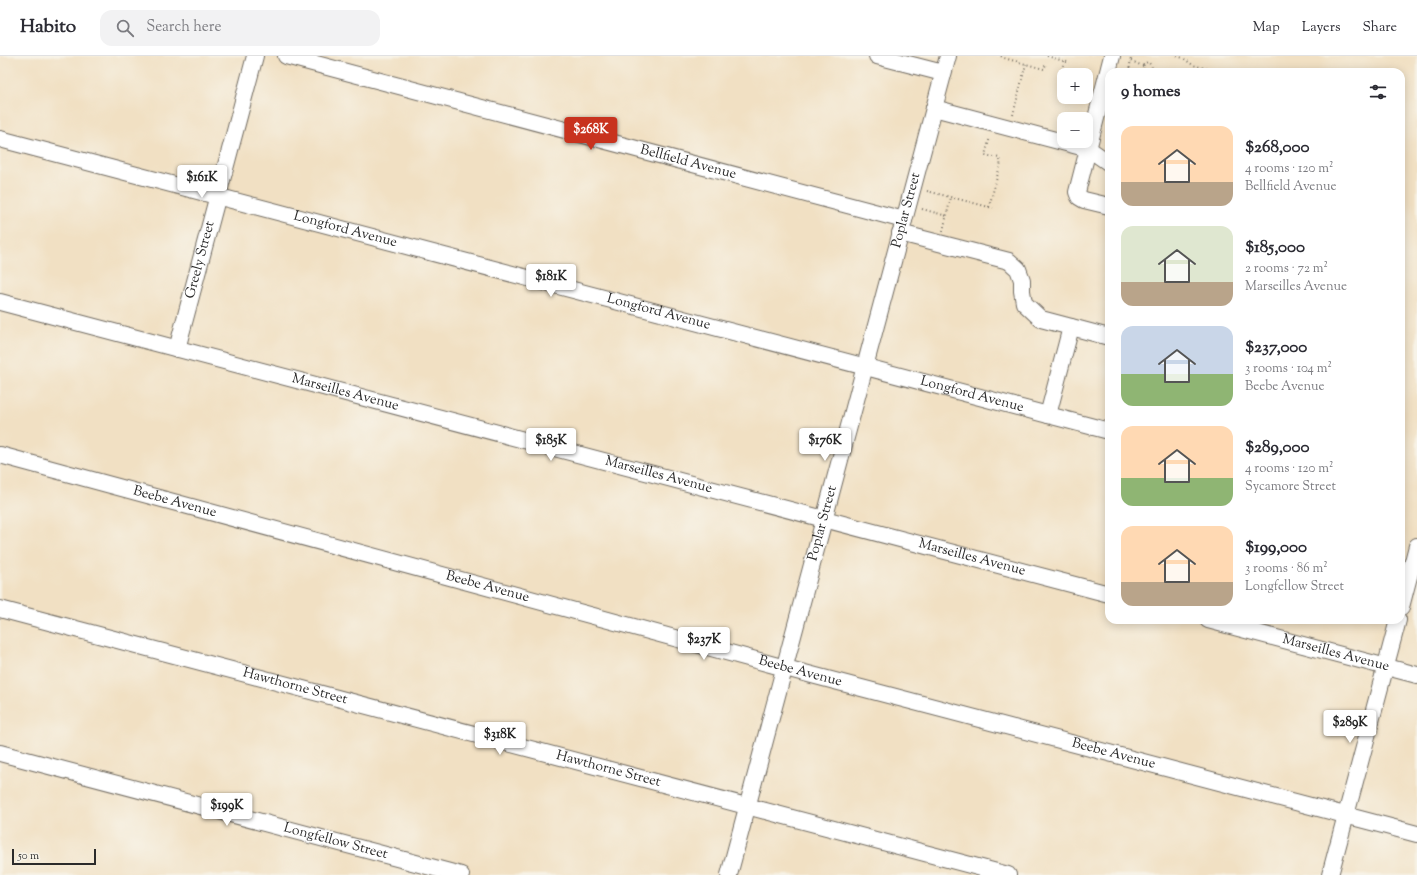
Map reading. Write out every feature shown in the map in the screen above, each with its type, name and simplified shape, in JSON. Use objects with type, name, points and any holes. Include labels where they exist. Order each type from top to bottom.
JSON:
[{"type":"street","name":"Greely Street","points":[[177,349],[255,56]]},
{"type":"street","name":"Bellfield Avenue","points":[[286,56],[902,226],[1009,261],[1018,269],[1022,280],[1024,303],[1041,319],[1105,337]]},
{"type":"street","points":[[877,56],[943,74]]},
{"type":"street","name":"Poplar Street","points":[[729,875],[948,56]]},
{"type":"street","points":[[1109,68],[1112,56]]},
{"type":"street","points":[[1105,84],[1077,192],[1079,197],[1084,200],[1105,205]]},
{"type":"street","points":[[934,108],[1089,149],[1105,160]]},
{"type":"street","name":"Longford Avenue","points":[[0,139],[1105,430]]},
{"type":"street","name":"Marseilles Avenue","points":[[0,302],[1105,593]]},
{"type":"street","points":[[1048,415],[1071,328]]},
{"type":"street","name":"Beebe Avenue","points":[[0,455],[784,668],[1417,834]]},
{"type":"street","points":[[1405,592],[1417,546]]},
{"type":"street","name":"Hawthorne Street","points":[[0,609],[1008,875]]},
{"type":"street","name":"Marseilles Avenue","points":[[1223,624],[1417,675]]},
{"type":"street","points":[[1330,875],[1397,624]]},
{"type":"street","name":"Longfellow Street","points":[[0,753],[462,875]]},
{"type":"path","points":[[1001,56],[1044,69],[1046,64]]},
{"type":"path","points":[[1047,56],[1070,63]]},
{"type":"path","points":[[1125,56],[1143,66],[1146,63],[1152,65],[1152,68]]},
{"type":"path","points":[[1177,56],[1183,58],[1192,65],[1204,68]]},
{"type":"path","points":[[1130,68],[1131,58]]},
{"type":"path","points":[[1062,68],[1064,61]]},
{"type":"path","points":[[1013,115],[1026,64]]},
{"type":"path","points":[[989,207],[1000,162],[998,158],[986,155],[991,133]]},
{"type":"path","points":[[927,191],[993,208]]},
{"type":"path","points":[[942,231],[951,197]]},
{"type":"path","points":[[922,209],[947,216]]}]
